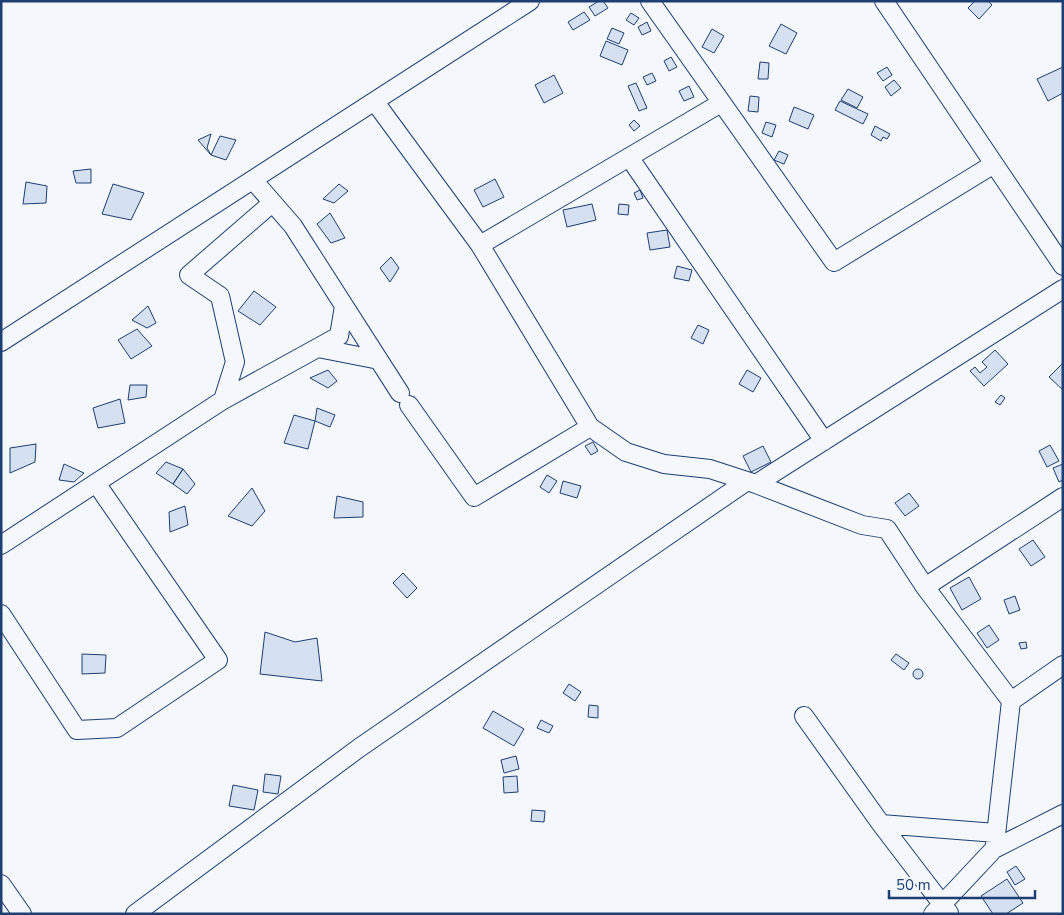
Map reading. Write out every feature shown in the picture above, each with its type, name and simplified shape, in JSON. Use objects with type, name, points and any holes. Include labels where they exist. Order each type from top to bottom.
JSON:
[{"type":"street","points":[[1,342],[530,1]]},
{"type":"street","points":[[650,1],[834,262],[994,164]]},
{"type":"street","points":[[884,1],[1063,266]]},
{"type":"street","points":[[375,102],[480,245],[590,427],[626,452],[664,464],[710,469],[752,483],[862,526],[887,529],[925,587],[1011,701],[995,841],[941,910],[804,716]]},
{"type":"street","points":[[480,245],[721,102]]},
{"type":"street","points":[[629,157],[824,441]]},
{"type":"street","points":[[253,180],[293,226],[404,399],[474,497],[590,427]]},
{"type":"street","points":[[223,400],[235,362],[220,296],[189,275],[272,203]]},
{"type":"street","points":[[135,914],[360,748],[752,483],[824,441],[1063,289]]},
{"type":"street","points":[[1,545],[223,400],[339,336],[344,306]]},
{"type":"street","points":[[318,348],[379,360]]},
{"type":"street","points":[[1,614],[77,730],[117,728],[218,660],[96,483]]},
{"type":"street","points":[[925,587],[1063,497]]},
{"type":"street","points":[[1011,701],[1063,665]]},
{"type":"street","points":[[881,824],[995,841],[1063,814]]},
{"type":"street","points":[[1,884],[22,914]]},
{"type":"building","points":[[599,1],[603,1],[608,8],[595,16],[589,7]]},
{"type":"building","points":[[975,1],[988,1],[992,5],[979,19],[968,8]]},
{"type":"building","points":[[584,12],[590,20],[573,30],[568,22]]},
{"type":"building","points":[[631,13],[639,18],[634,25],[626,20]]},
{"type":"building","points":[[647,22],[651,31],[642,35],[638,27]]},
{"type":"building","points":[[781,24],[797,33],[786,54],[769,46]]},
{"type":"building","points":[[612,28],[624,33],[619,44],[607,39]]},
{"type":"building","points":[[712,29],[724,36],[714,53],[702,47]]},
{"type":"building","points":[[606,41],[628,50],[622,65],[600,56]]},
{"type":"building","points":[[671,57],[677,67],[669,71],[664,61]]},
{"type":"building","points":[[760,62],[769,63],[768,79],[758,79]]},
{"type":"building","points":[[887,67],[892,75],[883,81],[877,73]]},
{"type":"building","points":[[1063,67],[1063,93],[1048,101],[1037,79]]},
{"type":"building","points":[[652,73],[656,81],[647,85],[643,77]]},
{"type":"building","points":[[554,75],[563,93],[544,103],[535,85]]},
{"type":"building","points":[[894,80],[901,88],[891,96],[885,87]]},
{"type":"building","points":[[636,83],[647,108],[639,111],[628,86]]},
{"type":"building","points":[[689,86],[694,97],[684,101],[679,91]]},
{"type":"building","points":[[848,89],[863,97],[857,108],[841,100]]},
{"type":"building","points":[[750,96],[759,97],[758,112],[748,111]]},
{"type":"building","points":[[840,101],[868,114],[863,124],[835,110]]},
{"type":"building","points":[[794,107],[814,115],[808,129],[789,121]]},
{"type":"building","points":[[634,120],[640,126],[634,131],[629,125]]},
{"type":"building","points":[[766,122],[776,125],[772,137],[762,133]]},
{"type":"building","points":[[875,126],[890,134],[887,139],[883,137],[881,141],[871,135]]},
{"type":"building","points":[[211,134],[207,148],[211,155],[198,140]]},
{"type":"building","points":[[220,136],[236,140],[226,160],[211,155]]},
{"type":"building","points":[[779,151],[788,155],[784,164],[774,160]]},
{"type":"building","points":[[91,169],[91,183],[76,183],[73,171]]},
{"type":"building","points":[[495,179],[504,197],[483,207],[474,190]]},
{"type":"building","points":[[26,182],[47,186],[46,203],[23,204]]},
{"type":"building","points":[[113,184],[144,193],[131,220],[102,214]]},
{"type":"building","points":[[339,184],[348,191],[334,203],[323,199]]},
{"type":"building","points":[[640,190],[643,198],[637,200],[634,193]]},
{"type":"building","points":[[592,204],[596,220],[567,227],[563,210]]},
{"type":"building","points":[[619,204],[629,205],[628,215],[618,214]]},
{"type":"building","points":[[330,213],[345,238],[331,243],[317,224]]},
{"type":"building","points":[[667,230],[670,247],[650,250],[647,233]]},
{"type":"building","points":[[391,257],[399,268],[390,282],[380,268]]},
{"type":"building","points":[[677,266],[692,270],[689,281],[674,278]]},
{"type":"building","points":[[254,291],[276,307],[260,325],[238,311]]},
{"type":"building","points":[[148,306],[156,323],[147,328],[132,320]]},
{"type":"building","points":[[698,325],[709,330],[703,344],[691,338]]},
{"type":"building","points":[[137,329],[152,346],[131,359],[118,340]]},
{"type":"building","points":[[995,350],[1008,364],[984,386],[970,371],[975,367],[980,373],[987,367],[982,362]]},
{"type":"building","points":[[1063,365],[1063,390],[1049,377]]},
{"type":"building","points":[[328,370],[337,381],[328,388],[310,378]]},
{"type":"building","points":[[747,370],[761,378],[753,392],[739,384]]},
{"type":"building","points":[[130,385],[147,385],[146,397],[128,400]]},
{"type":"building","points":[[1001,395],[1005,398],[1000,405],[995,402]]},
{"type":"building","points":[[120,399],[125,423],[98,428],[93,408]]},
{"type":"building","points":[[317,408],[335,415],[330,427],[315,421]]},
{"type":"building","points":[[294,415],[315,421],[308,449],[284,443]]},
{"type":"building","points":[[593,442],[598,451],[591,455],[585,446]]},
{"type":"building","points":[[36,444],[35,462],[10,473],[10,448]]},
{"type":"building","points":[[1050,445],[1059,461],[1047,467],[1039,451]]},
{"type":"building","points":[[763,446],[771,462],[751,472],[743,456]]},
{"type":"building","points":[[166,462],[183,469],[173,484],[156,473]]},
{"type":"building","points":[[64,464],[84,473],[74,482],[59,480]]},
{"type":"building","points":[[1063,464],[1063,480],[1059,482],[1053,468]]},
{"type":"building","points":[[183,469],[195,484],[187,494],[173,484]]},
{"type":"building","points":[[547,475],[557,481],[549,493],[540,487]]},
{"type":"building","points":[[563,481],[581,486],[577,498],[560,493]]},
{"type":"building","points":[[252,488],[265,511],[252,526],[228,516]]},
{"type":"building","points":[[909,493],[919,506],[905,516],[895,503]]},
{"type":"building","points":[[337,496],[363,502],[363,517],[334,518]]},
{"type":"building","points":[[185,506],[188,525],[170,532],[169,512]]},
{"type":"building","points":[[1033,540],[1045,557],[1031,566],[1019,549]]},
{"type":"building","points":[[403,573],[417,588],[407,598],[393,583]]},
{"type":"building","points":[[969,577],[981,599],[962,610],[950,588]]},
{"type":"building","points":[[1015,596],[1020,610],[1009,614],[1004,600]]},
{"type":"building","points":[[989,625],[999,640],[987,648],[977,633]]},
{"type":"building","points":[[265,632],[295,642],[317,638],[322,681],[260,674]]},
{"type":"building","points":[[1026,642],[1027,648],[1021,649],[1019,643]]},
{"type":"building","points":[[82,654],[106,655],[105,673],[82,674]]},
{"type":"building","points":[[896,654],[909,663],[904,670],[891,660]]},
{"type":"building","points":[[916,669],[920,669],[923,674],[922,678],[916,679],[913,676],[913,672]]},
{"type":"building","points":[[569,684],[581,692],[575,701],[563,693]]},
{"type":"building","points":[[589,705],[598,706],[598,718],[588,717]]},
{"type":"building","points":[[493,711],[524,729],[514,746],[483,728]]},
{"type":"building","points":[[541,720],[553,726],[549,733],[537,728]]},
{"type":"building","points":[[516,756],[519,769],[504,773],[501,760]]},
{"type":"building","points":[[265,774],[281,776],[278,794],[263,792]]},
{"type":"building","points":[[517,776],[518,792],[504,793],[503,777]]},
{"type":"building","points":[[233,785],[258,790],[254,810],[229,806]]},
{"type":"building","points":[[532,810],[545,811],[544,822],[531,821]]},
{"type":"building","points":[[1016,866],[1025,879],[1015,885],[1007,872]]},
{"type":"building","points":[[1007,879],[1023,903],[1006,914],[993,914],[981,896]]}]
